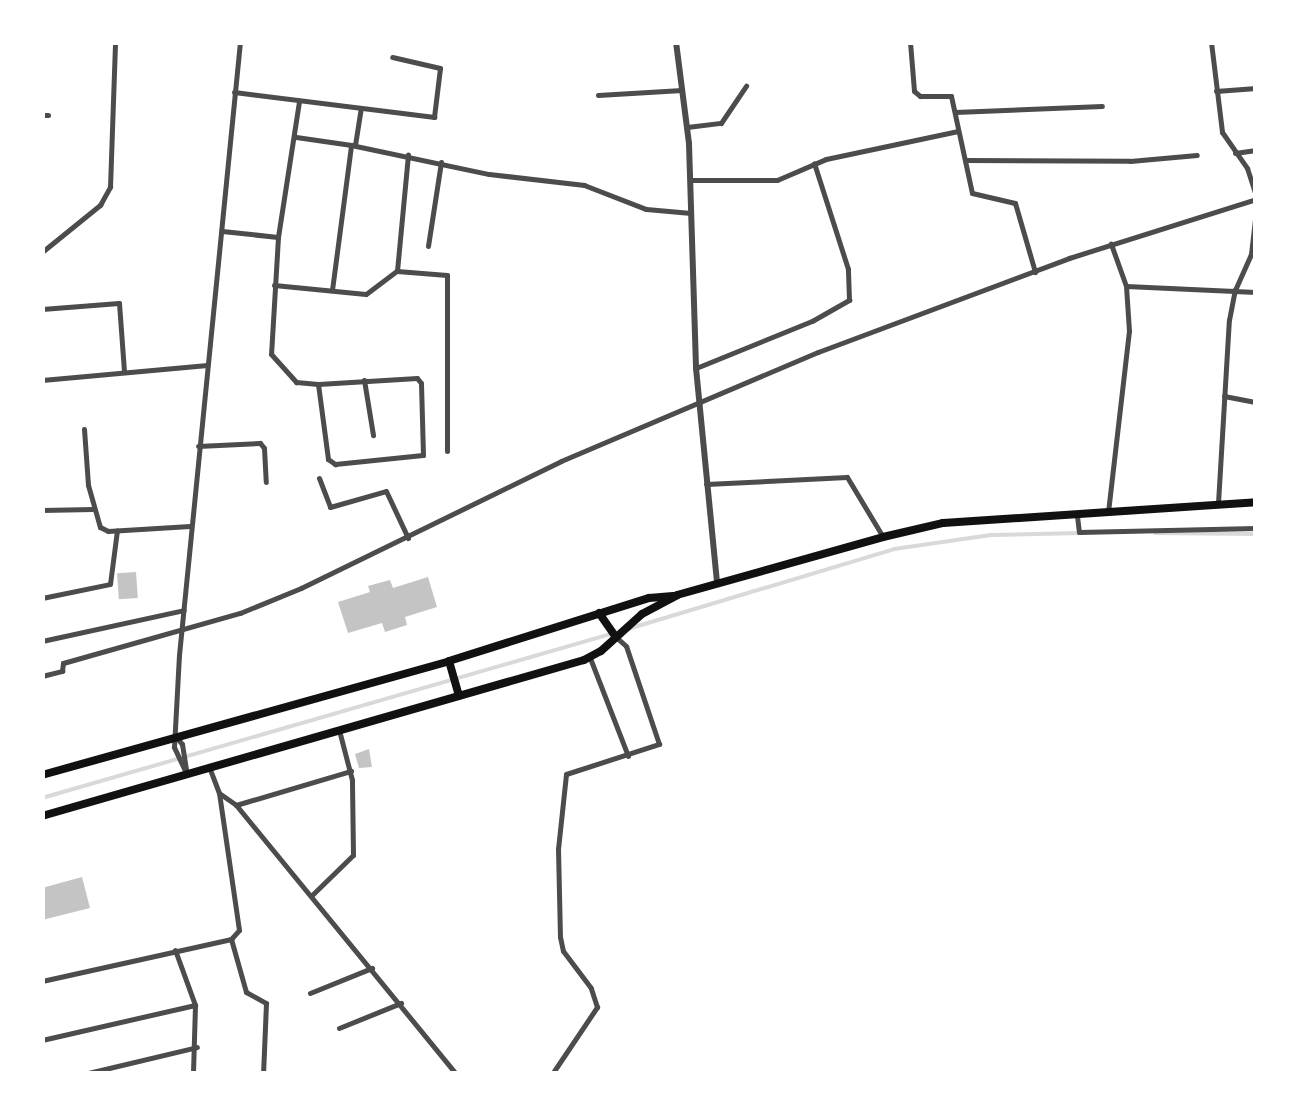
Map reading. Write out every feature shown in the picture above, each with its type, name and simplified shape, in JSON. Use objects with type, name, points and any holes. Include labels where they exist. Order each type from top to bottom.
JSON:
[{"type":"main road","points":[[42,774],[450,660],[599,614],[943,523],[1256,502]]},
{"type":"main road","points":[[42,816],[590,658],[642,614],[677,595]]},
{"type":"main road","points":[[599,614],[616,638]]},
{"type":"main road","points":[[450,660],[459,696]]},
{"type":"street","points":[[42,252],[100,205],[110,187],[115,42]]},
{"type":"street","points":[[187,775],[174,747],[182,632],[240,42]]},
{"type":"street","points":[[676,42],[687,127],[698,401],[717,582]]},
{"type":"street","points":[[910,42],[914,91],[920,96],[948,94],[972,194],[1004,197],[1017,206],[1036,273]]},
{"type":"street","points":[[42,676],[62,671],[62,663],[182,632],[301,588],[561,461],[818,352],[1111,244],[1256,198],[1251,176],[1222,132],[1211,42]]},
{"type":"street","points":[[233,92],[430,118],[436,115],[440,68],[392,57]]},
{"type":"street","points":[[687,127],[721,123],[746,86]]},
{"type":"street","points":[[1216,91],[1256,88]]},
{"type":"street","points":[[598,95],[682,90]]},
{"type":"street","points":[[299,101],[278,237],[272,357],[296,382],[318,384],[408,376],[419,380],[422,456],[332,463],[326,452],[318,384]]},
{"type":"street","points":[[955,112],[1102,106]]},
{"type":"street","points":[[332,290],[361,109]]},
{"type":"street","points":[[690,180],[777,180],[814,163],[958,131]]},
{"type":"street","points":[[296,136],[408,154],[488,174],[584,186],[654,211],[691,213]]},
{"type":"street","points":[[1235,153],[1256,150]]},
{"type":"street","points":[[274,285],[372,292],[397,271],[408,154]]},
{"type":"street","points":[[964,160],[1130,161],[1197,156]]},
{"type":"street","points":[[428,246],[442,162]]},
{"type":"street","points":[[696,368],[812,322],[849,300],[848,269],[814,163]]},
{"type":"street","points":[[1218,504],[1235,290],[1254,246],[1256,211]]},
{"type":"street","points":[[222,231],[278,237]]},
{"type":"street","points":[[1108,514],[1126,372],[1126,286],[1111,244]]},
{"type":"street","points":[[397,271],[447,275],[447,451]]},
{"type":"street","points":[[1126,286],[1256,292]]},
{"type":"street","points":[[42,309],[119,303],[124,372]]},
{"type":"street","points":[[42,380],[207,365]]},
{"type":"street","points":[[364,380],[372,435]]},
{"type":"street","points":[[1224,396],[1256,402]]},
{"type":"street","points":[[84,429],[94,509],[100,527],[117,530],[190,526]]},
{"type":"street","points":[[198,446],[260,443],[264,448],[266,482]]},
{"type":"street","points":[[706,484],[844,476],[883,537]]},
{"type":"street","points":[[319,478],[330,506],[386,490],[408,538]]},
{"type":"street","points":[[42,510],[94,509]]},
{"type":"street","points":[[1077,516],[1079,532],[1256,528]]},
{"type":"street","points":[[42,598],[110,584],[117,530]]},
{"type":"street","points":[[42,640],[184,610]]},
{"type":"street","points":[[552,1074],[597,1007],[591,988],[561,944],[558,849],[566,774],[656,748],[659,739],[626,646],[616,638]]},
{"type":"street","points":[[590,658],[628,756]]},
{"type":"street","points":[[312,895],[353,855],[351,771],[339,730]]},
{"type":"street","points":[[42,980],[231,939],[240,925],[218,793],[209,766]]},
{"type":"street","points":[[236,805],[351,771]]},
{"type":"street","points":[[218,793],[236,805],[402,1003],[456,1074]]},
{"type":"street","points":[[231,939],[246,992],[266,1003],[263,1074]]},
{"type":"street","points":[[175,950],[195,1004],[197,1048],[193,1074]]},
{"type":"street","points":[[310,993],[373,968]]},
{"type":"street","points":[[338,1028],[402,1003]]},
{"type":"street","points":[[42,1040],[195,1004]]},
{"type":"street","points":[[84,1074],[197,1048]]},
{"type":"building","points":[[136,572],[138,598],[119,599],[117,573]]},
{"type":"building","points":[[428,577],[437,607],[405,617],[407,625],[385,632],[382,623],[348,633],[338,602],[370,592],[368,586],[390,580],[393,588]]},
{"type":"building","points":[[369,749],[372,767],[359,768],[355,754]]},
{"type":"building","points":[[82,877],[90,908],[42,920],[42,888]]},
{"type":"waterway","points":[[628,629],[894,549],[991,535],[1081,533]]},
{"type":"waterway","points":[[1155,533],[1256,534]]},
{"type":"waterway","points":[[42,798],[614,633]]}]
